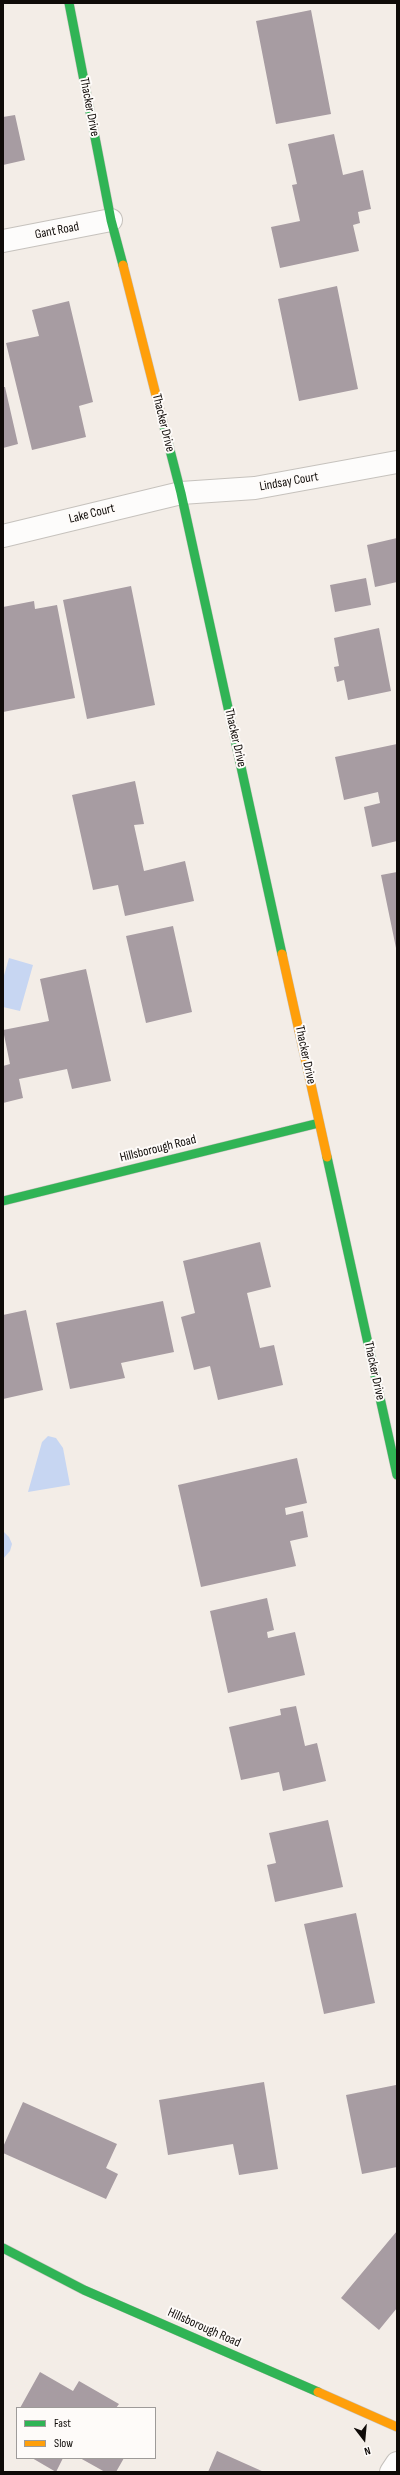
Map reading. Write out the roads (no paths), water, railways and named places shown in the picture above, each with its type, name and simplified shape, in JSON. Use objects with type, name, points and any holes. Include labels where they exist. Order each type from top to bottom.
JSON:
[{"type":"street","name":"Thacker Drive","points":[[69,3],[111,220],[181,493],[397,1475]]},
{"type":"street","name":"Gant Road","points":[[3,241],[111,220]]},
{"type":"street","name":"Lindsay Court","points":[[181,493],[255,488],[397,462]]},
{"type":"street","name":"Lake Court","points":[[3,536],[181,493]]},
{"type":"street","name":"Hillsborough Road","points":[[3,1201],[320,1123]]},
{"type":"street","name":"Hillsborough Road","points":[[3,2248],[84,2290],[397,2427]]},
{"type":"street","points":[[391,2472],[397,2463]]},
{"type":"water","points":[[9,958],[33,965],[20,1011],[3,1007],[3,979]]},
{"type":"water","points":[[48,1436],[56,1438],[63,1448],[70,1485],[28,1492],[42,1442]]},
{"type":"water","points":[[3,1531],[9,1537],[12,1544],[10,1551],[3,1559]]}]
